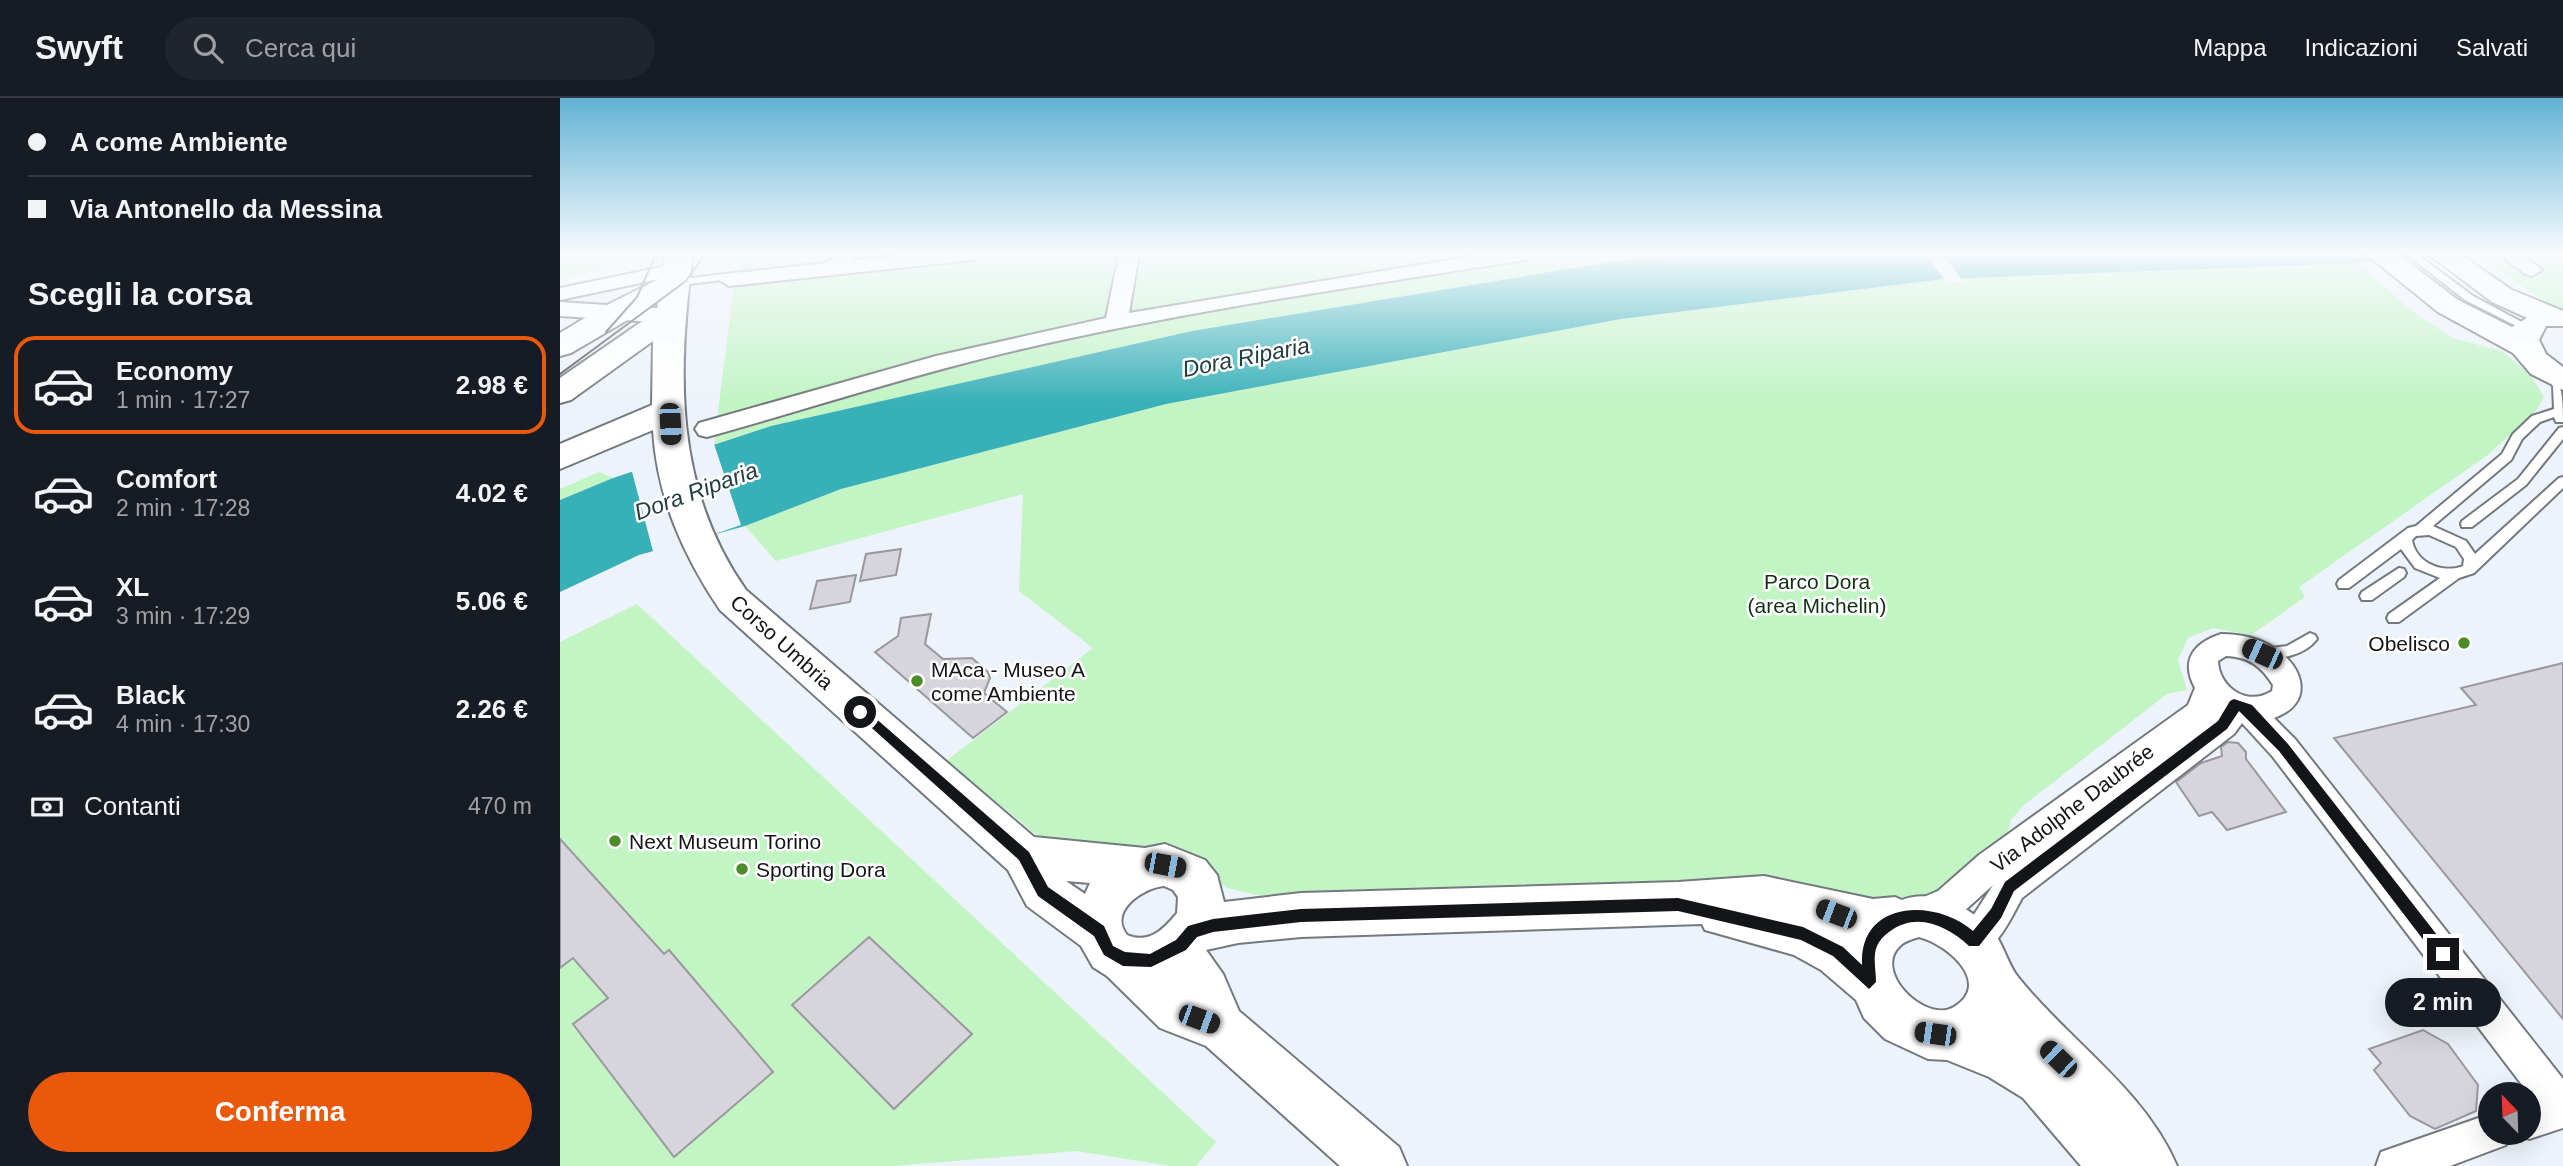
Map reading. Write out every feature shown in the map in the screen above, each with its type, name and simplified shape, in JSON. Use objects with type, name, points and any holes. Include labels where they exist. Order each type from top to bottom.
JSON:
[{"type":"street","points":[[560,346],[626,304]]},
{"type":"street","points":[[560,457],[669,410],[671,304]]},
{"type":"street","points":[[1116,324],[1120,304]]},
{"type":"street","points":[[707,429],[937,363],[1211,304]]},
{"type":"street","points":[[2451,304],[2455,311],[2543,328]]},
{"type":"street","points":[[2512,304],[2543,328],[2557,386]]},
{"type":"street","points":[[560,309],[669,316]]},
{"type":"street","points":[[560,393],[669,316]]},
{"type":"street","name":"Corso Umbria","points":[[669,410],[673,451],[686,510],[704,560],[733,600],[1024,856],[1043,891],[1111,945],[1177,1011],[1222,1028],[1380,1166]]},
{"type":"street","points":[[2231,700],[2273,708],[2282,703],[2287,695],[2288,684],[2278,659],[2234,645],[2211,649],[2204,656],[2202,665],[2231,700],[2284,748],[2551,1112]]},
{"type":"street","name":"Via Adolphe Daubrée","points":[[1907,917],[1950,902],[1992,866],[2198,714],[2208,698],[2231,700],[2232,714],[2223,725],[2010,887],[1996,913],[1983,962]]},
{"type":"street","points":[[2282,703],[2284,748]]},
{"type":"street","points":[[1024,856],[1144,868],[1165,865],[1180,868],[1198,884],[1301,915]]},
{"type":"street","points":[[1144,868],[1117,883],[1106,897],[1100,911],[1111,945],[1151,960],[1187,938],[1238,922],[1301,915],[1678,904],[1764,897],[1809,904],[1836,914],[1861,919],[1938,918],[1958,927],[2041,1043],[2100,1101],[2150,1166]]},
{"type":"street","points":[[1187,938],[1200,916],[1203,901],[1198,884]]},
{"type":"street","points":[[1678,904],[1803,933],[1838,951],[1869,982],[1878,998],[1896,1018],[1919,1031],[1950,1036],[2006,1058],[2041,1080],[2116,1166]]},
{"type":"street","points":[[1869,982],[1868,953],[1876,933],[1907,917]]},
{"type":"street","name":"Corso Umbria","points":[[1187,938],[1184,961],[1206,991],[1222,1028]]},
{"type":"street","points":[[1950,1036],[1971,1028],[1988,1009],[1983,962]]},
{"type":"street","points":[[2395,1166],[2478,1137]]},
{"type":"lane","points":[[2467,524],[2522,482],[2559,435],[2557,386]]},
{"type":"lane","points":[[2420,530],[2507,457],[2517,437],[2536,419],[2557,386]]},
{"type":"lane","points":[[2393,618],[2471,565],[2563,481]]},
{"type":"lane","points":[[2344,584],[2413,531],[2420,530],[2452,538],[2467,551],[2471,565]]},
{"type":"lane","points":[[2405,539],[2408,552],[2415,560],[2435,571],[2456,574]]},
{"type":"lane","points":[[2367,596],[2399,573]]},
{"type":"lane","points":[[2278,659],[2310,639]]},
{"type":"green space","points":[[732,304],[1358,304],[1193,331],[771,426],[714,444]]},
{"type":"green space","name":"Parco Dora (area Michelin)","points":[[1743,304],[2404,304],[2453,338],[2502,351],[2530,374],[2544,397],[2536,411],[2489,454],[2299,587],[2305,597],[2251,635],[2213,628],[2188,638],[2178,660],[2187,690],[2167,694],[2024,805],[2011,820],[2006,839],[1947,888],[1905,901],[1274,899],[1227,888],[1185,861],[1069,861],[946,761],[1093,648],[1019,591],[1023,494],[776,561],[745,526],[841,489],[1166,404],[1621,319]]},
{"type":"green space","points":[[2549,304],[2563,304],[2563,313]]},
{"type":"green space","points":[[599,472],[613,478],[560,500],[560,489]]},
{"type":"green space","name":"Sporting Dora","points":[[637,604],[1216,1142],[1196,1166],[1171,1166],[1076,1151],[894,1166],[560,1166],[560,642]]},
{"type":"water","name":"Dora Riparia","points":[[1357,304],[1743,304],[1621,319],[1166,404],[841,489],[745,526],[639,555],[560,592],[560,500],[613,478],[771,426],[1192,331]]},
{"type":"pier","points":[[713,441],[741,525],[654,555],[631,468]]},
{"type":"building","points":[[901,549],[896,575],[860,581],[866,554]]},
{"type":"building","points":[[856,575],[850,602],[810,609],[817,581]]},
{"type":"building","points":[[931,614],[925,644],[943,659],[972,658],[988,672],[990,678],[984,693],[1007,712],[973,738],[875,652],[898,636],[901,618]]},
{"type":"building","points":[[2563,663],[2563,1019],[2334,738],[2476,705],[2461,688]]},
{"type":"building","points":[[2228,742],[2238,743],[2246,752],[2246,759],[2286,812],[2227,830],[2212,812],[2199,816],[2176,782],[2201,763],[2222,756],[2221,747]]},
{"type":"building","points":[[560,839],[664,954],[669,950],[773,1072],[674,1157],[573,1024],[608,998],[573,958],[560,968]]},
{"type":"building","points":[[869,937],[972,1034],[894,1109],[792,1005]]},
{"type":"building","points":[[2423,1030],[2448,1044],[2478,1085],[2476,1111],[2435,1129],[2410,1116],[2374,1070],[2381,1063],[2369,1049]]},
{"type":"tram line","points":[[606,332],[631,304]]},
{"type":"tram line","points":[[560,374],[655,304]]},
{"type":"place","name":"Obelisco","points":[[2464,643]]},
{"type":"place","name":"MAca - Museo A come Ambiente","points":[[917,681]]},
{"type":"place","name":"Next Museum Torino","points":[[615,841]]},
{"type":"place","name":"Sporting Dora","points":[[742,869]]},
{"type":"route","points":[[860,712],[1024,856],[1043,891],[1099,931],[1108,950],[1123,959],[1151,960],[1181,945],[1193,931],[1213,926],[1301,915],[1678,904],[1803,933],[1838,951],[1855,965],[1869,982],[1868,953],[1876,933],[1895,919],[1919,915],[1938,918],[1958,927],[1974,941],[1996,913],[2001,899],[2010,887],[2223,725],[2232,714],[2234,704],[2247,709],[2284,748],[2443,954]]}]
